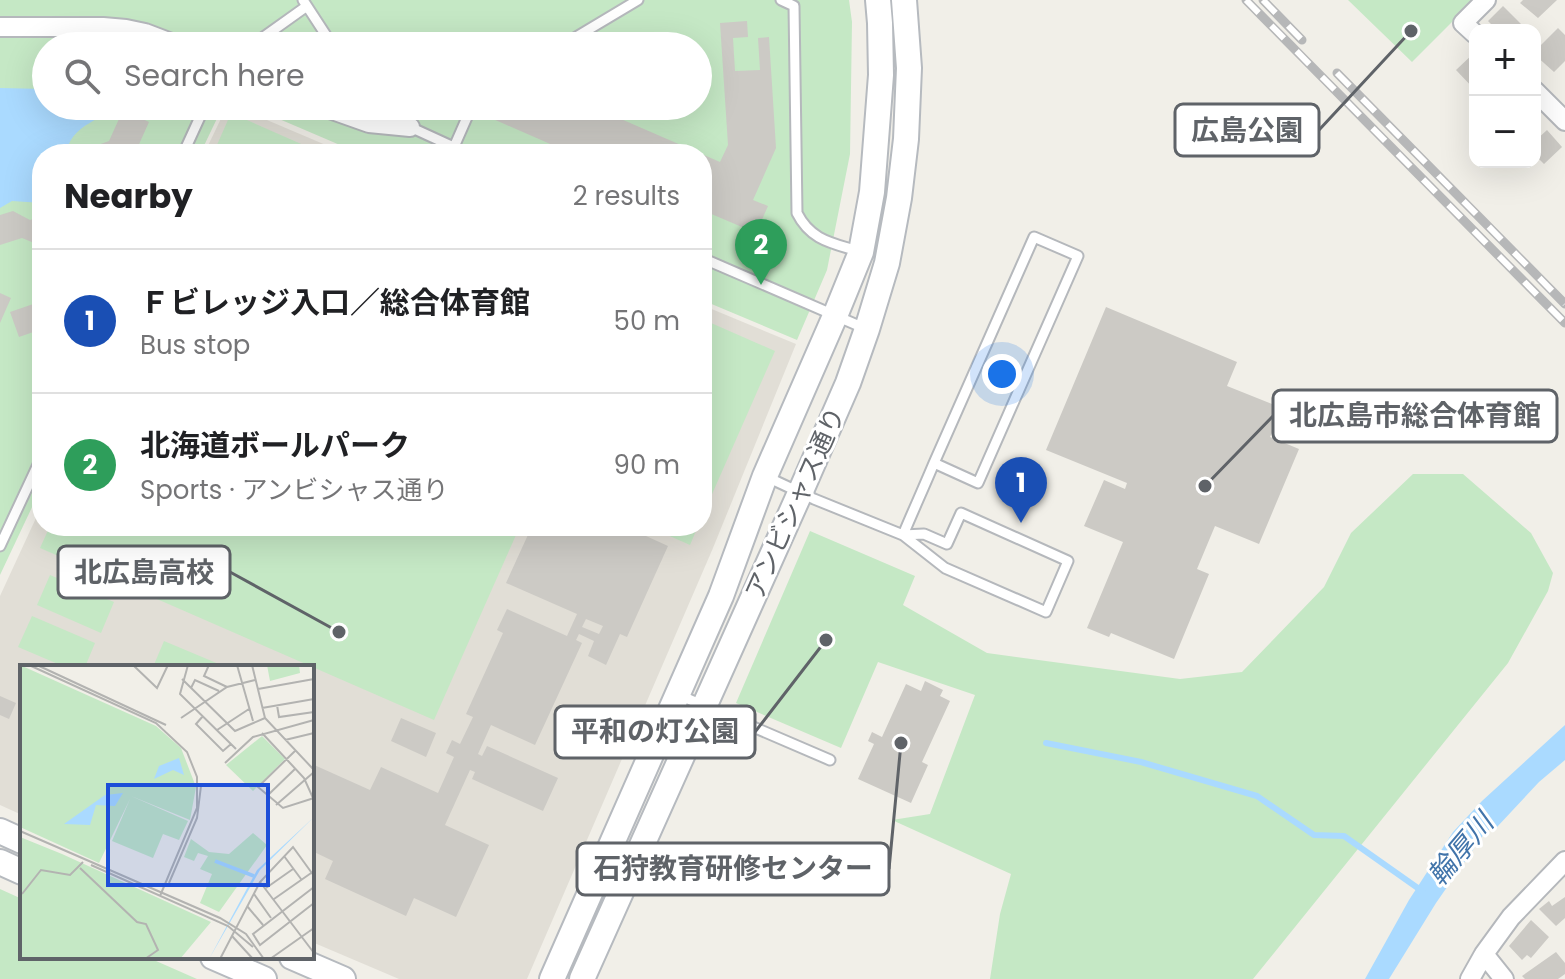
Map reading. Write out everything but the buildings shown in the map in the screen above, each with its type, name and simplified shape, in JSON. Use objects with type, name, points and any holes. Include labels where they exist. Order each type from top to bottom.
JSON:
[{"type":"street","name":"アンビシャス通り","points":[[552,979],[721,596],[765,476],[861,252],[872,192],[881,75],[878,0]]},
{"type":"street","name":"アンビシャス通り","points":[[582,979],[800,493],[848,383],[867,329],[887,263],[906,139],[909,68],[904,0]]},
{"type":"street","points":[[1469,28],[1463,23],[1486,0]]},
{"type":"street","points":[[0,27],[103,27],[140,32]]},
{"type":"street","points":[[1541,95],[1562,110]]},
{"type":"street","points":[[361,120],[410,127]]},
{"type":"street","points":[[0,831],[20,840]]},
{"type":"street","points":[[1470,979],[1511,917],[1565,861]]},
{"type":"street","points":[[0,862],[20,871]]},
{"type":"street","points":[[1484,954],[1504,979]]},
{"type":"street","points":[[218,959],[264,979]]},
{"type":"street","points":[[297,959],[343,979]]},
{"type":"lane","points":[[584,32],[638,0]]},
{"type":"lane","points":[[781,0],[794,6],[797,213],[815,237],[861,252]]},
{"type":"lane","points":[[269,32],[305,3],[324,32]]},
{"type":"lane","points":[[188,144],[199,120]]},
{"type":"lane","points":[[399,120],[447,144]]},
{"type":"lane","points":[[455,144],[466,120]]},
{"type":"lane","points":[[903,535],[934,463],[1034,237],[1078,256],[978,483],[934,463]]},
{"type":"lane","points":[[712,262],[867,329]]},
{"type":"lane","points":[[765,476],[903,535],[945,568],[1046,612],[1068,561],[961,513],[947,544],[924,534],[903,535]]},
{"type":"lane","points":[[0,546],[32,477]]},
{"type":"lane","points":[[678,695],[830,760]]},
{"type":"shaded area","points":[[220,120],[267,120],[323,144],[209,144]]},
{"type":"shaded area","points":[[712,309],[796,344],[713,548],[527,979],[399,979],[314,943],[314,665],[20,665],[20,814],[0,805],[0,596],[32,527],[32,536],[712,536]]},
{"type":"green space","points":[[0,0],[849,0],[852,22],[850,154],[827,270],[797,340],[712,304],[712,144],[338,144],[282,120],[712,120],[712,32],[32,32],[32,120],[216,120],[205,144],[32,144],[32,507],[0,575]]},
{"type":"green space","points":[[1348,0],[1474,0],[1412,62]]},
{"type":"green space","points":[[228,120],[247,120],[301,144],[217,144]]},
{"type":"green space","points":[[712,323],[775,351],[712,494]]},
{"type":"green space","points":[[1413,474],[1463,474],[1531,533],[1553,573],[1548,591],[1508,663],[1253,979],[990,979],[1000,914],[1011,874],[892,820],[930,814],[975,695],[878,662],[841,748],[736,703],[810,531],[915,576],[903,605],[987,653],[1180,679],[1242,672],[1324,587],[1351,533]]},
{"type":"green space","points":[[45,536],[516,536],[434,720],[40,548]]},
{"type":"green space","points":[[670,536],[694,536],[690,545]]},
{"type":"green space","points":[[50,575],[114,602],[101,633],[37,605]]},
{"type":"green space","points":[[32,616],[95,643],[86,665],[60,665],[18,647]]},
{"type":"green space","points":[[164,641],[221,665],[154,665]]},
{"type":"green space","points":[[0,889],[20,898],[20,959],[152,959],[197,979],[0,979]]},
{"type":"water","points":[[0,88],[32,89],[32,120],[96,120],[81,129],[70,144],[32,144],[32,202],[12,201],[0,208]]},
{"type":"water","name":"輪厚川","points":[[1565,725],[1565,760],[1539,782],[1497,827],[1486,831],[1389,979],[1365,979],[1409,900],[1453,832]]},
{"type":"waterway","points":[[1046,743],[1141,762],[1257,796],[1314,835],[1344,836],[1422,891]]},
{"type":"railway","points":[[1246,0],[1565,323]]},
{"type":"railway","points":[[1263,0],[1302,40]]},
{"type":"railway","points":[[1337,73],[1565,304]]},
{"type":"place","name":"広島公園","points":[[1411,31]]},
{"type":"place","name":"北海道ボールパーク","points":[[761,285]]},
{"type":"place","name":"北広島市総合体育館","points":[[1205,486]]},
{"type":"place","name":"Ｆビレッジ入口／総合体育館","points":[[1021,523]]},
{"type":"place","name":"北広島高校","points":[[339,632]]},
{"type":"place","name":"平和の灯公園","points":[[826,640]]},
{"type":"place","name":"石狩教育研修センター","points":[[901,743]]}]
